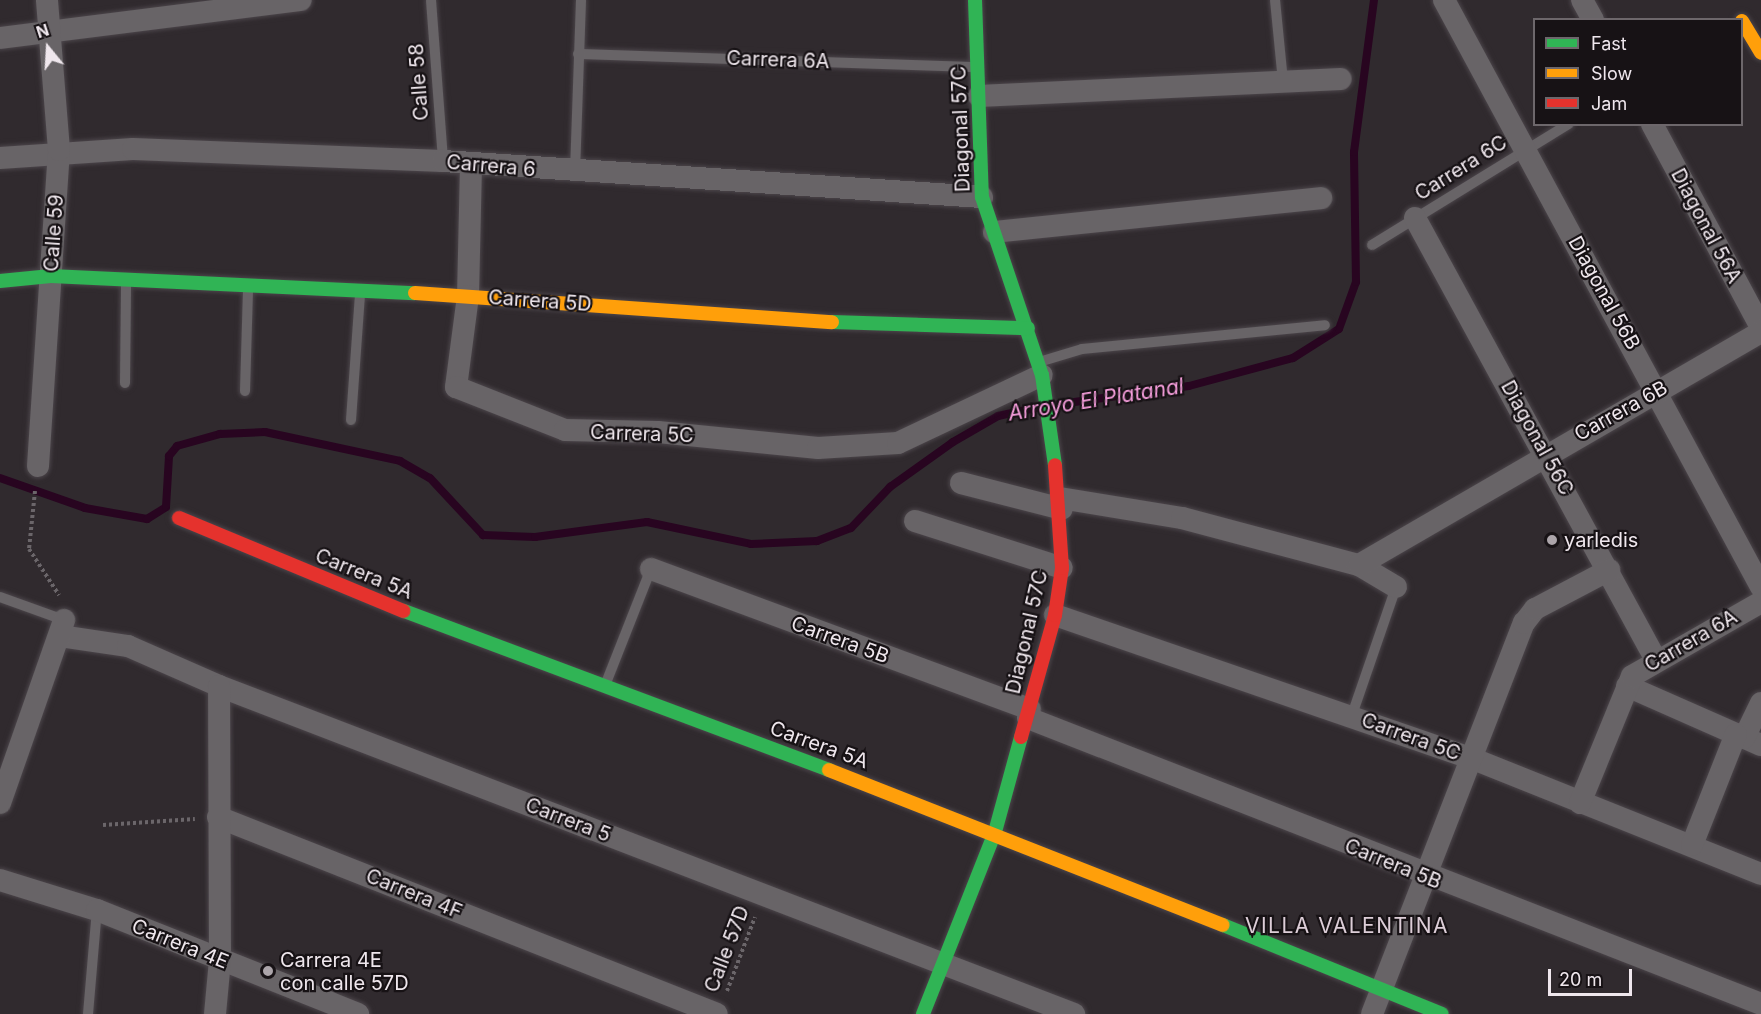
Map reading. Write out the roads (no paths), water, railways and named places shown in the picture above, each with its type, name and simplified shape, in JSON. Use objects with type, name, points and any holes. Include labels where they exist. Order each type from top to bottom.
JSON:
[{"type":"street","name":"Calle 59","points":[[38,466],[59,150],[47,0]]},
{"type":"street","points":[[0,38],[301,0]]},
{"type":"street","name":"Diagonal 57C","points":[[923,1014],[995,832],[1055,615],[1062,568],[1061,503],[1047,422],[1042,376],[1028,328],[982,197],[975,0]]},
{"type":"street","name":"Diagonal 56B","points":[[1444,0],[1524,150],[1658,390],[1761,587]]},
{"type":"street","points":[[1582,0],[1592,18]]},
{"type":"street","points":[[1743,25],[1761,53]]},
{"type":"street","points":[[979,96],[1341,79]]},
{"type":"street","name":"Diagonal 56A","points":[[1653,126],[1761,327]]},
{"type":"street","name":"Carrera 6","points":[[0,158],[59,150],[443,161],[574,172],[982,197]]},
{"type":"street","name":"Carrera 5C","points":[[471,165],[468,296],[456,387],[565,430],[658,432],[818,448],[898,443],[1042,376]]},
{"type":"street","points":[[994,232],[1321,198]]},
{"type":"street","name":"Diagonal 56C","points":[[1415,218],[1546,453],[1656,660]]},
{"type":"street","name":"Carrera 5D","points":[[0,281],[51,276],[360,290],[866,324],[1028,328]]},
{"type":"street","name":"Carrera 6B","points":[[1359,565],[1546,453],[1761,332]]},
{"type":"street","points":[[961,483],[1061,503],[1182,518],[1359,565],[1396,587]]},
{"type":"street","name":"Carrera 5A","points":[[179,518],[352,592],[995,832],[1442,1014]]},
{"type":"street","points":[[915,521],[1062,568]]},
{"type":"street","name":"Carrera 5B","points":[[651,569],[1029,714],[1428,878],[1761,1004]]},
{"type":"street","points":[[1372,1014],[1428,878],[1471,759],[1524,624],[1536,609],[1609,570]]},
{"type":"street","name":"Carrera 6A","points":[[1627,686],[1632,676],[1656,660],[1761,602]]},
{"type":"street","name":"Carrera 5C","points":[[1055,615],[1352,715],[1471,759],[1761,874]]},
{"type":"street","points":[[0,803],[62,628]]},
{"type":"street","name":"Carrera 5","points":[[62,628],[128,646],[219,687],[1074,1014]]},
{"type":"street","points":[[1580,803],[1627,686],[1747,739]]},
{"type":"street","points":[[214,1014],[220,960],[219,687]]},
{"type":"street","points":[[1692,845],[1747,739],[1761,703]]},
{"type":"street","name":"Carrera 4F","points":[[218,817],[719,1009]]},
{"type":"street","name":"Carrera 4E","points":[[0,880],[97,910],[358,1014]]},
{"type":"lane","name":"Calle 58","points":[[431,0],[443,161]]},
{"type":"lane","points":[[574,172],[581,0]]},
{"type":"lane","points":[[1275,0],[1283,81]]},
{"type":"lane","points":[[1743,22],[1761,20]]},
{"type":"lane","name":"Carrera 6A","points":[[578,54],[978,67]]},
{"type":"lane","name":"Carrera 6C","points":[[1372,244],[1566,126]]},
{"type":"lane","points":[[125,383],[126,280]]},
{"type":"lane","points":[[244,391],[248,286]]},
{"type":"lane","points":[[351,420],[360,290]]},
{"type":"lane","points":[[1042,376],[1082,349],[1325,325]]},
{"type":"lane","points":[[605,686],[651,569]]},
{"type":"lane","points":[[1352,715],[1396,587]]},
{"type":"lane","name":"Carrera 5","points":[[0,597],[62,628]]},
{"type":"lane","points":[[88,1014],[97,910]]},
{"type":"waterway","name":"Arroyo El Platanal","points":[[1053,405],[1189,386],[1293,358],[1339,329],[1356,282],[1354,152],[1374,0]]},
{"type":"waterway","name":"Arroyo El Platanal","points":[[0,478],[85,508],[147,519],[166,507],[169,456],[177,446],[220,434],[265,432],[400,461],[430,478],[483,535],[535,537],[647,522],[751,544],[817,541],[851,528],[890,487],[953,442],[998,416],[1040,407]]},
{"type":"place","name":"yarledis","points":[[1552,540]]},
{"type":"place","name":"Carrera 4E con calle 57D","points":[[268,971]]},
{"type":"district","name":"VILLA VALENTINA","points":[[1347,926]]}]
